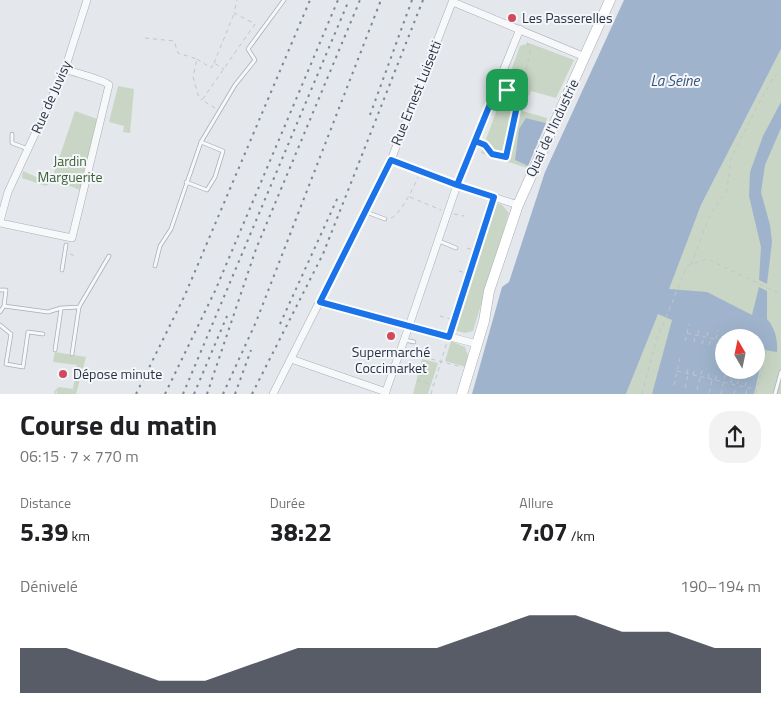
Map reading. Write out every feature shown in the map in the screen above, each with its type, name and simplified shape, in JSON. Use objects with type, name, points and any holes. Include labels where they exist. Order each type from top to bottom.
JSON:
[{"type":"main road","name":"Quai de l'Industrie","points":[[462,394],[484,321],[489,291],[518,205],[610,0]]},
{"type":"street","name":"Rue de Juvisy","points":[[0,222],[8,192],[65,69],[87,0]]},
{"type":"street","points":[[453,1],[585,57]]},
{"type":"street","name":"Rue Ernest Luisetti","points":[[272,394],[391,160],[453,1]]},
{"type":"street","points":[[290,359],[385,393],[457,185],[520,29]]},
{"type":"street","points":[[0,222],[67,242],[72,238],[110,85],[107,82],[84,77],[65,69]]},
{"type":"street","points":[[391,160],[457,185],[518,205]]},
{"type":"street","points":[[0,189],[8,192]]},
{"type":"street","points":[[320,302],[477,344]]},
{"type":"lane","points":[[155,266],[160,246],[171,230],[201,142],[235,85],[255,60],[248,49],[284,0]]},
{"type":"lane","points":[[12,134],[12,143],[28,150]]},
{"type":"lane","points":[[186,182],[207,190],[215,177],[223,151],[201,142]]},
{"type":"lane","points":[[366,212],[385,218]]},
{"type":"lane","points":[[438,240],[456,248]]},
{"type":"lane","points":[[62,270],[67,242]]},
{"type":"lane","points":[[72,354],[79,307],[109,256]]},
{"type":"lane","points":[[0,290],[6,290],[4,306],[0,312]]},
{"type":"lane","points":[[4,306],[48,312],[61,308],[79,307]]},
{"type":"lane","points":[[54,350],[61,308]]},
{"type":"lane","points":[[0,325],[10,334],[6,364],[23,367],[28,332],[43,334]]},
{"type":"lane","points":[[404,340],[414,342]]},
{"type":"lane","points":[[775,394],[781,372]]},
{"type":"path","points":[[144,38],[174,42],[178,53],[197,59],[211,68],[234,13],[237,0]]},
{"type":"path","points":[[202,100],[255,24],[234,13]]},
{"type":"path","points":[[475,141],[485,145],[492,154],[506,157],[530,52],[527,41],[529,33]]},
{"type":"path","points":[[197,59],[193,77],[199,98],[219,110]]},
{"type":"path","points":[[214,64],[224,69]]},
{"type":"path","points":[[691,264],[710,214],[727,190],[731,158],[764,94],[781,71]]},
{"type":"path","points":[[497,87],[520,92]]},
{"type":"path","points":[[385,218],[394,218],[403,202],[410,197],[418,177]]},
{"type":"path","points":[[410,197],[426,206],[464,216]]},
{"type":"path","points":[[431,394],[494,197]]},
{"type":"path","points":[[467,248],[477,251]]},
{"type":"path","points":[[69,254],[76,256]]},
{"type":"path","points":[[642,394],[664,320],[687,266],[707,259],[781,294]]},
{"type":"path","points":[[459,271],[470,274]]},
{"type":"path","points":[[440,316],[454,320]]},
{"type":"path","points":[[685,341],[689,324]]},
{"type":"path","points":[[694,342],[700,326]]},
{"type":"path","points":[[707,337],[709,328]]},
{"type":"path","points":[[687,333],[715,339]]},
{"type":"path","points":[[702,344],[704,336]]},
{"type":"path","points":[[709,345],[711,338]]},
{"type":"path","points":[[400,351],[464,368],[463,371]]},
{"type":"path","points":[[765,356],[766,352]]},
{"type":"path","points":[[674,385],[680,358]]},
{"type":"path","points":[[685,388],[688,366]]},
{"type":"path","points":[[693,375],[694,368]]},
{"type":"path","points":[[697,390],[702,370]]},
{"type":"path","points":[[708,378],[709,371]]},
{"type":"path","points":[[677,372],[757,390]]},
{"type":"path","points":[[721,394],[725,379]]},
{"type":"path","points":[[730,384],[731,379]]},
{"type":"path","points":[[734,394],[739,379]]},
{"type":"path","points":[[756,394],[759,379]]},
{"type":"path","points":[[417,380],[433,385]]},
{"type":"path","points":[[709,393],[712,380]]},
{"type":"path","points":[[746,394],[747,380]]},
{"type":"path","points":[[55,389],[55,394]]},
{"type":"green space","points":[[529,43],[574,60],[556,98],[531,91],[522,111],[547,118],[546,123],[526,118],[515,160],[528,166],[527,168],[481,153],[520,46]]},
{"type":"green space","points":[[781,49],[781,394],[626,394],[701,205]]},
{"type":"green space","points":[[118,86],[134,89],[130,133],[123,132],[124,126],[109,122]]},
{"type":"green space","name":"Jardin Marguerite","points":[[75,111],[97,119],[80,190],[52,179]]},
{"type":"green space","points":[[23,171],[50,183],[46,186],[22,178]]},
{"type":"green space","points":[[488,199],[502,205],[509,213],[473,331],[465,333],[447,328]]},
{"type":"green space","points":[[451,341],[465,347],[468,356],[466,367],[445,361]]},
{"type":"green space","points":[[55,352],[86,357],[76,394],[57,394],[56,389],[59,387],[73,389],[77,365],[53,362]]},
{"type":"green space","points":[[422,359],[438,363],[428,394],[413,394]]},
{"type":"water","name":"La Seine","points":[[624,0],[781,0],[781,49],[701,205],[669,289],[707,292],[752,315],[759,287],[767,291],[767,319],[775,334],[777,352],[765,350],[765,329],[715,329],[715,379],[757,379],[754,394],[652,394],[672,320],[658,314],[626,394],[472,394],[502,287],[509,282],[545,172]]},
{"type":"water","points":[[781,102],[781,128],[765,165],[761,192],[770,225],[772,242],[767,284],[759,280],[761,247],[749,196],[750,172],[763,136]]},
{"type":"water","points":[[526,118],[546,123],[528,166],[515,160],[519,129]]},
{"type":"railway","points":[[136,394],[185,295],[310,0]]},
{"type":"railway","points":[[165,394],[215,291],[338,0]]},
{"type":"railway","points":[[183,394],[349,0]]},
{"type":"railway","points":[[207,394],[256,249],[360,0]]},
{"type":"railway","points":[[223,394],[256,322],[381,0]]},
{"type":"railway","points":[[370,115],[412,0]]},
{"type":"railway","points":[[252,394],[323,254],[423,0]]},
{"type":"railway","points":[[280,324],[338,197]]},
{"type":"railway","points":[[194,394],[227,316]]},
{"type":"railway","points":[[235,394],[251,350]]},
{"type":"place","name":"Les Passerelles","points":[[512,18]]},
{"type":"place","name":"Supermarché Coccimarket","points":[[391,336]]},
{"type":"place","name":"Dépose minute","points":[[63,374]]},
{"type":"route","points":[[507,90],[497,87],[457,185],[391,160],[320,302],[449,337],[494,197],[457,185],[475,141],[485,145],[492,154],[506,157],[520,92],[507,90]]}]
